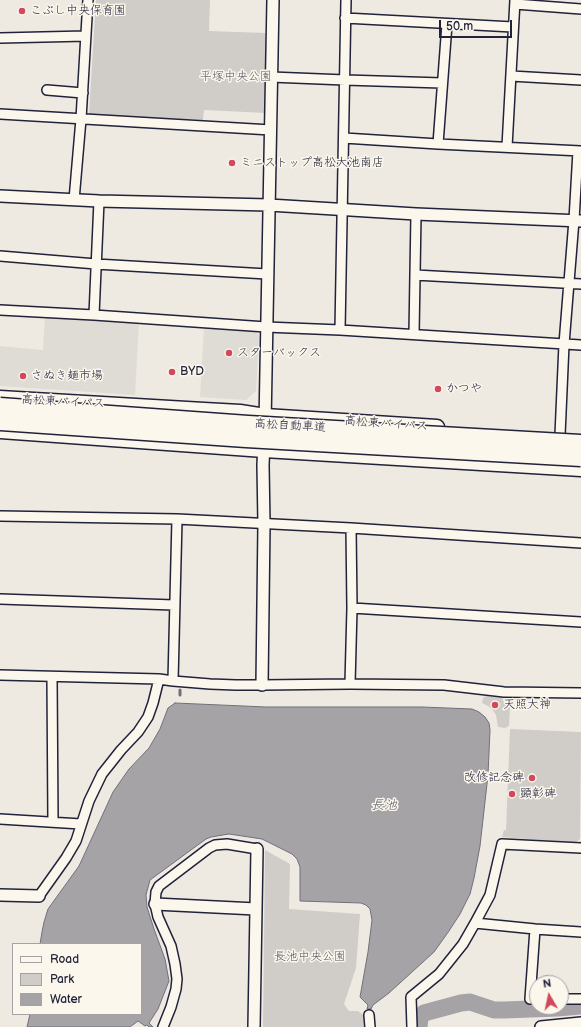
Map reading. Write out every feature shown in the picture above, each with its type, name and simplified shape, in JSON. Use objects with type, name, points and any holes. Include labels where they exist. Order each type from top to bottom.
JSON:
[{"type":"highway","name":"高松東バイパス","points":[[0,398],[240,412],[265,416],[581,436]]},
{"type":"highway","name":"高松自動車道","points":[[0,406],[248,424],[581,444]]},
{"type":"highway","name":"高松自動車道","points":[[0,422],[246,439],[581,458]]},
{"type":"highway","points":[[0,431],[264,450],[581,469]]},
{"type":"street","points":[[74,200],[83,93],[88,0]]},
{"type":"street","points":[[262,685],[264,450],[273,0]]},
{"type":"street","points":[[340,330],[346,0]]},
{"type":"street","points":[[507,147],[515,2],[581,8]]},
{"type":"street","points":[[345,18],[514,27]]},
{"type":"street","points":[[438,144],[447,24]]},
{"type":"street","points":[[0,38],[86,36]]},
{"type":"street","points":[[511,76],[581,80]]},
{"type":"street","points":[[271,77],[442,83]]},
{"type":"street","points":[[47,90],[83,93]]},
{"type":"street","points":[[0,114],[271,130]]},
{"type":"street","points":[[344,138],[579,151],[578,220],[568,284],[560,434]]},
{"type":"street","points":[[0,196],[99,201],[269,205],[416,214],[578,220]]},
{"type":"street","points":[[94,315],[99,201]]},
{"type":"street","points":[[414,334],[416,214]]},
{"type":"street","points":[[0,256],[96,264],[268,274]]},
{"type":"street","points":[[415,275],[581,284]]},
{"type":"street","points":[[0,310],[581,345]]},
{"type":"street","points":[[0,516],[177,519],[351,528],[581,543]]},
{"type":"street","points":[[174,682],[174,605],[177,519]]},
{"type":"street","points":[[350,684],[352,608],[351,528]]},
{"type":"street","points":[[0,599],[174,605]]},
{"type":"street","points":[[352,608],[581,622]]},
{"type":"street","points":[[0,675],[159,679],[174,682],[210,684],[444,685],[504,692],[581,692]]},
{"type":"street","points":[[52,677],[52,822]]},
{"type":"street","points":[[0,894],[39,896],[76,841],[89,800],[102,774],[138,732],[148,717],[159,679]]},
{"type":"street","points":[[0,819],[81,824]]},
{"type":"street","points":[[163,1027],[171,1007],[177,979],[171,946],[158,917],[155,904],[156,892],[159,886],[209,848],[215,845],[227,844],[257,849],[254,1027]]},
{"type":"street","points":[[412,1027],[411,997],[440,974],[463,944],[490,895],[502,844],[581,848]]},
{"type":"street","points":[[155,904],[256,909]]},
{"type":"street","points":[[475,923],[581,932]]},
{"type":"street","points":[[532,975],[535,929]]},
{"type":"street","points":[[569,999],[581,999]]},
{"type":"street","points":[[369,1015],[370,1027]]},
{"type":"street","points":[[542,1027],[581,1023]]},
{"type":"shaded area","points":[[45,316],[139,321],[135,395],[0,386],[0,346],[43,350]]},
{"type":"shaded area","points":[[204,327],[255,331],[259,336],[256,391],[246,400],[200,397]]},
{"type":"green space","name":"平塚中央公園","points":[[96,0],[210,0],[209,31],[266,33],[265,113],[204,110],[203,120],[89,114]]},
{"type":"green space","points":[[486,696],[502,698],[510,706],[509,726],[505,728],[498,727],[496,715],[492,709],[482,703],[483,698]]},
{"type":"green space","points":[[510,729],[581,732],[580,839],[575,843],[502,837],[504,830],[506,830]]},
{"type":"green space","name":"長池中央公園","points":[[265,850],[290,864],[289,909],[360,914],[356,968],[344,1004],[349,1011],[358,1011],[367,1018],[367,1027],[263,1027]]},
{"type":"water","name":"長池","points":[[175,703],[266,707],[422,707],[472,709],[485,717],[489,723],[490,730],[488,775],[480,846],[470,894],[460,914],[434,952],[389,993],[373,1005],[371,1009],[367,1009],[368,1005],[360,997],[372,920],[370,909],[361,903],[300,901],[300,867],[297,859],[292,854],[262,839],[229,834],[206,839],[150,880],[146,895],[147,907],[165,959],[169,981],[158,1009],[149,1023],[153,1027],[149,1027],[147,1025],[145,1026],[138,1021],[130,1027],[27,1027],[30,1015],[142,1015],[142,943],[40,943],[48,909],[79,866],[113,792],[129,769],[149,748],[160,729],[168,708]]},
{"type":"waterway","points":[[180,690],[180,695]]},
{"type":"waterway","points":[[419,1027],[420,1018],[424,1013],[461,1003],[470,1002],[494,1010],[581,1006]]},
{"type":"place","name":"こぶし中央保育園","points":[[22,11]]},
{"type":"place","name":"ミニストップ高松大池南店","points":[[232,163]]},
{"type":"place","name":"スターバックス","points":[[229,353]]},
{"type":"place","name":"BYD","points":[[172,372]]},
{"type":"place","name":"さぬき麺市場","points":[[23,376]]},
{"type":"place","name":"かつや","points":[[438,389]]},
{"type":"place","name":"天照大神","points":[[495,705]]},
{"type":"place","name":"改修記念碑","points":[[532,778]]},
{"type":"place","name":"顕彰碑","points":[[512,794]]}]
